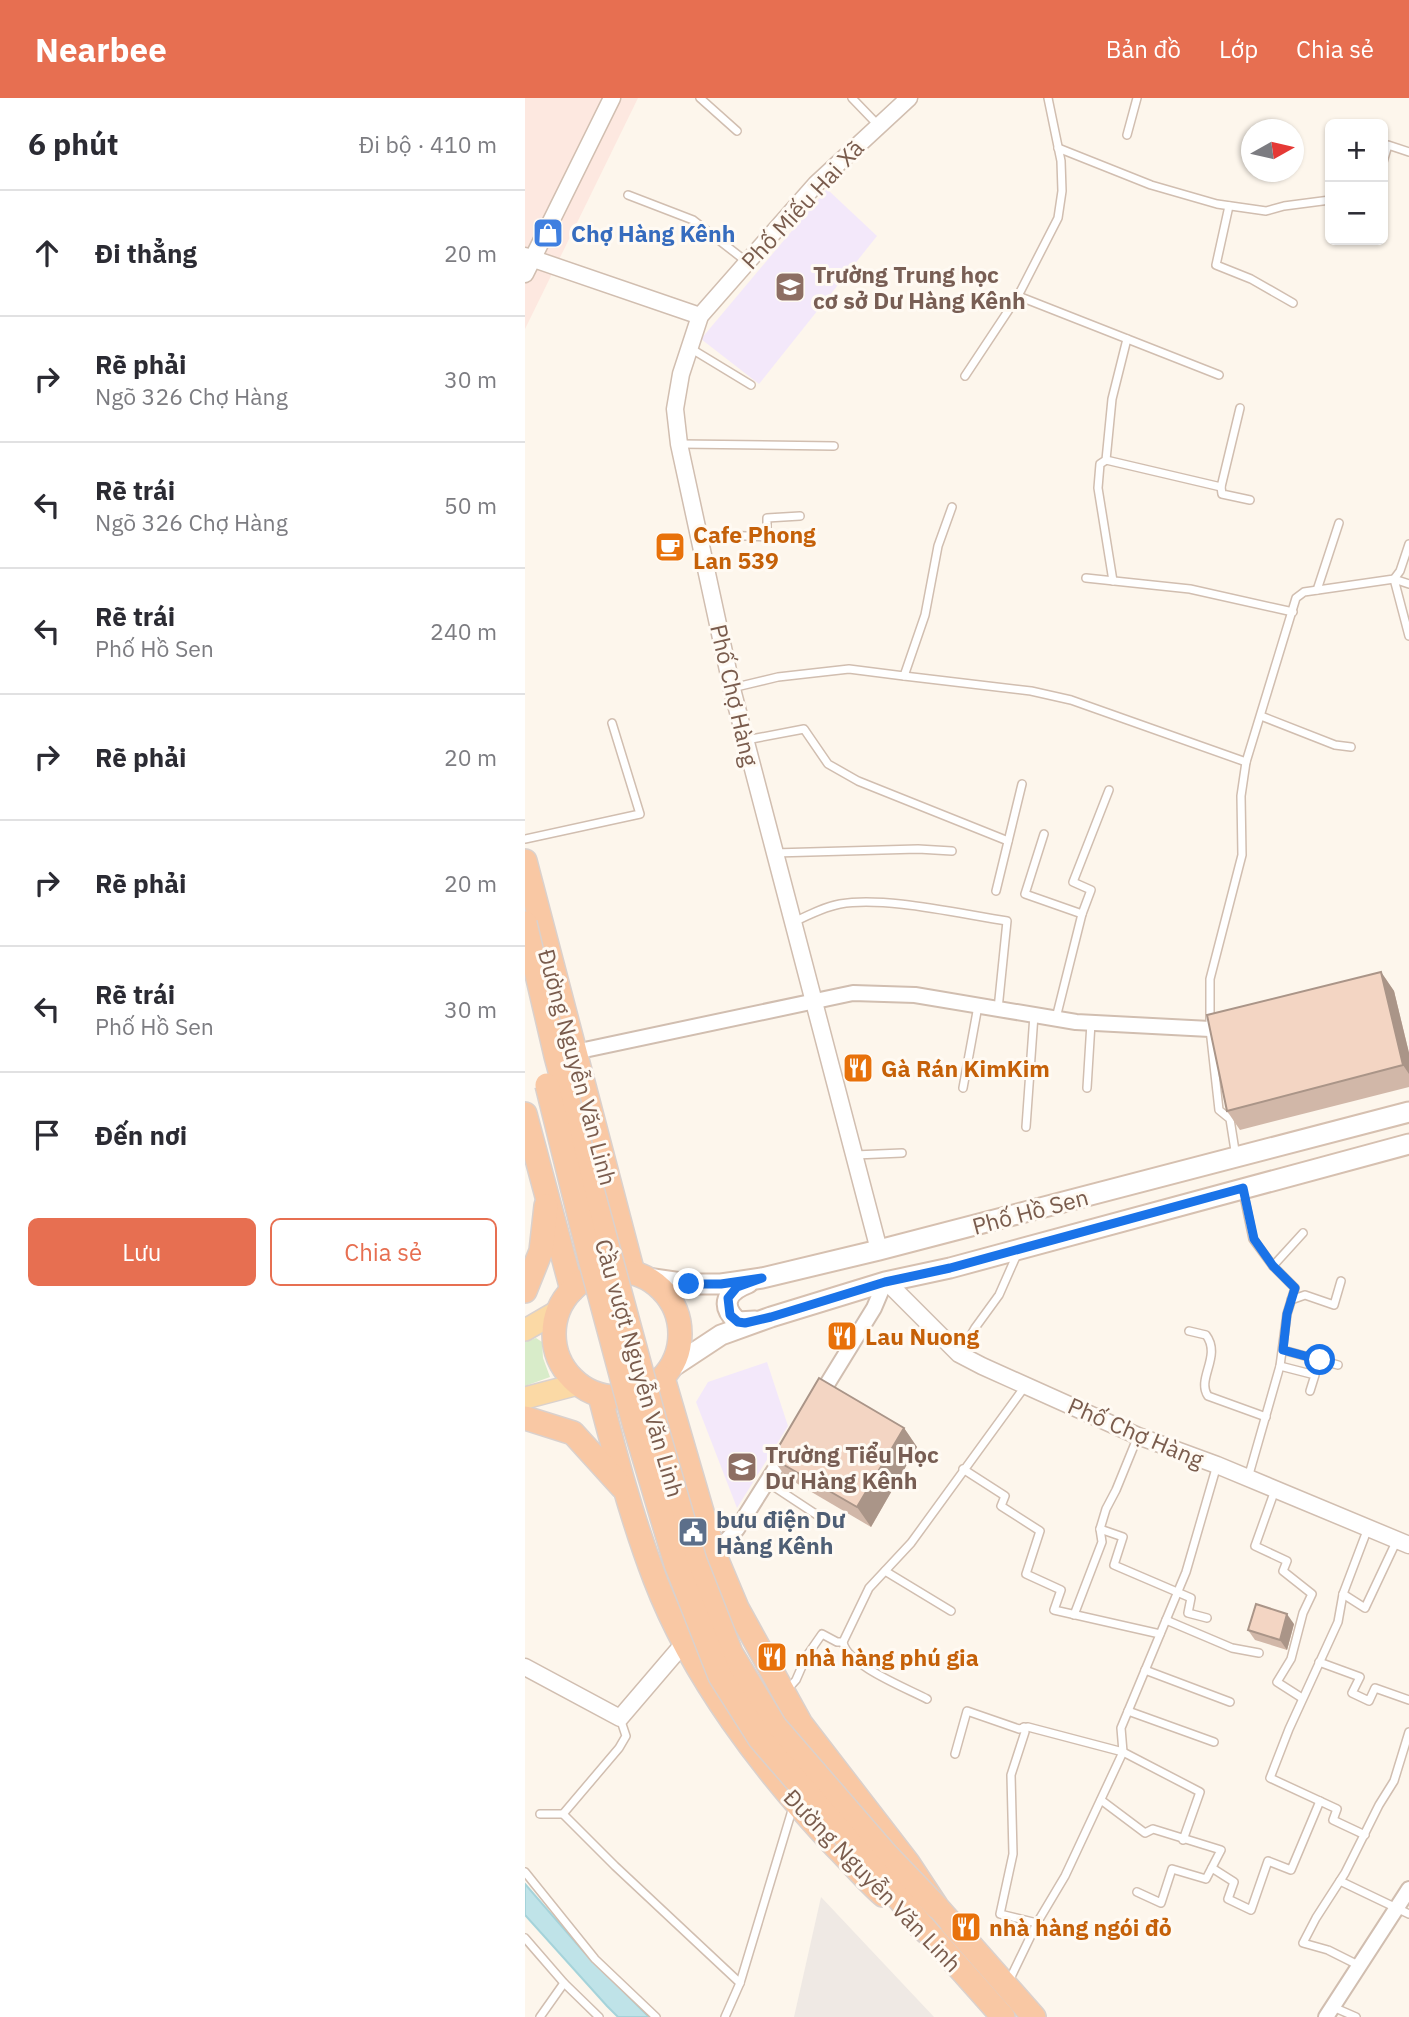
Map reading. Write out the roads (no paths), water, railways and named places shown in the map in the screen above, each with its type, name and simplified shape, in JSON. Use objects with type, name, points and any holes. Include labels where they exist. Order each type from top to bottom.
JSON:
[{"type":"highway","name":"Đường Nguyễn Văn Linh","points":[[525,861],[599,1149],[640,1276]]},
{"type":"highway","name":"Cầu vượt Nguyễn Văn Linh","points":[[525,923],[559,1069],[658,1433],[695,1561],[731,1653],[775,1726],[887,1855],[937,1907]]},
{"type":"highway","name":"Cầu vượt Nguyễn Văn Linh","points":[[525,993],[590,1259],[635,1427],[676,1564],[720,1676],[760,1738],[932,1937]]},
{"type":"highway","points":[[525,1114],[572,1290]]},
{"type":"highway","points":[[545,1183],[579,1183],[590,1175],[597,1163],[599,1149]]},
{"type":"highway","points":[[525,1291],[541,1251],[545,1183]]},
{"type":"highway","points":[[617,1271],[640,1276],[659,1286],[678,1316],[681,1334],[678,1352],[667,1373],[650,1389],[634,1396],[600,1396],[578,1384],[566,1372],[558,1357],[554,1340],[558,1311],[572,1290],[600,1273],[617,1271]]},
{"type":"highway","name":"Đường Nguyễn Văn Linh","points":[[667,1373],[714,1553],[737,1608],[801,1724],[908,1863],[937,1907],[1034,2017]]},
{"type":"highway","name":"Đường Nguyễn Văn Linh","points":[[600,1396],[623,1488],[656,1581],[685,1642],[730,1719],[794,1803],[876,1888],[932,1937],[1003,2017]]},
{"type":"highway","points":[[525,1418],[573,1433],[623,1488]]},
{"type":"highway","points":[[633,1513],[634,1492],[645,1482],[676,1475],[683,1477],[696,1490]]},
{"type":"main road","name":"Phố Hồ Sen","points":[[640,1276],[689,1284],[721,1284],[762,1278],[1409,1112]]},
{"type":"main road","name":"Phố Hồ Sen","points":[[667,1373],[721,1335],[771,1317],[886,1282],[950,1268],[1409,1144]]},
{"type":"main road","points":[[762,1278],[732,1291],[728,1298],[730,1315],[738,1322],[745,1323],[771,1317]]},
{"type":"main road","points":[[525,1330],[558,1311]]},
{"type":"main road","points":[[525,1398],[578,1384]]},
{"type":"street","points":[[612,98],[528,263],[700,316]]},
{"type":"street","name":"Phố Miếu Hai Xã","points":[[700,316],[816,184],[909,98]]},
{"type":"street","name":"Phố Chợ Hàng","points":[[700,316],[681,374],[675,409],[680,444],[731,689],[879,1250]]},
{"type":"street","points":[[575,1052],[853,993],[915,995],[1091,1023],[1210,1029]]},
{"type":"street","points":[[810,1413],[874,1308],[886,1282]]},
{"type":"street","name":"Phố Chợ Hàng","points":[[886,1282],[959,1354],[1138,1436],[1217,1465],[1403,1542]]},
{"type":"street","points":[[714,1553],[737,1529],[795,1436]]},
{"type":"street","points":[[525,1667],[619,1718],[685,1642]]},
{"type":"street","points":[[1329,2012],[1358,1965],[1403,1912],[1409,1889]]},
{"type":"lane","points":[[700,98],[737,131]]},
{"type":"lane","points":[[852,98],[878,125]]},
{"type":"lane","points":[[965,376],[1018,296],[1058,218],[1062,191],[1058,148],[1048,98]]},
{"type":"lane","points":[[1127,135],[1137,98]]},
{"type":"lane","points":[[1388,145],[1409,152]]},
{"type":"lane","points":[[1058,148],[1151,185],[1229,206],[1266,211],[1325,201]]},
{"type":"lane","points":[[628,195],[692,220],[747,262]]},
{"type":"lane","points":[[1229,206],[1216,265],[1251,279],[1293,303]]},
{"type":"lane","points":[[1018,296],[1219,375]]},
{"type":"lane","points":[[1106,460],[1112,399],[1127,339]]},
{"type":"lane","points":[[690,347],[751,385]]},
{"type":"lane","points":[[1240,408],[1221,487],[1222,494],[1251,500]]},
{"type":"lane","points":[[680,444],[834,446]]},
{"type":"lane","points":[[1113,581],[1098,488],[1100,464],[1106,460],[1221,487]]},
{"type":"lane","points":[[904,676],[925,615],[938,546],[952,507]]},
{"type":"lane","points":[[699,534],[767,537],[767,518],[800,516]]},
{"type":"lane","points":[[1317,590],[1339,523]]},
{"type":"lane","points":[[1394,579],[1400,571],[1409,544]]},
{"type":"lane","points":[[1086,578],[1190,589],[1293,612]]},
{"type":"lane","points":[[1394,579],[1409,636]]},
{"type":"lane","points":[[1236,1157],[1230,1119],[1219,1110],[1210,1029],[1210,979],[1242,855],[1241,796],[1246,762],[1296,598],[1300,594],[1317,590],[1394,579],[1409,584]]},
{"type":"lane","points":[[731,689],[778,677],[849,669],[1031,691],[1071,700],[1246,762]]},
{"type":"lane","points":[[1261,716],[1335,745],[1351,747]]},
{"type":"lane","points":[[525,839],[640,814],[612,723]]},
{"type":"lane","points":[[745,740],[804,729],[828,764],[858,781],[1008,841]]},
{"type":"lane","points":[[996,891],[1023,784]]},
{"type":"lane","points":[[1056,1018],[1082,914],[1091,890],[1073,882],[1109,790]]},
{"type":"lane","points":[[1044,834],[1025,894],[1082,914]]},
{"type":"lane","points":[[774,853],[918,849],[952,851]]},
{"type":"lane","points":[[793,922],[839,904],[864,903],[898,905],[1007,921],[998,1010]]},
{"type":"lane","points":[[963,1088],[978,1006]]},
{"type":"lane","points":[[1027,1127],[1034,1015]]},
{"type":"lane","points":[[1087,1088],[1091,1023]]},
{"type":"lane","points":[[854,1155],[902,1153]]},
{"type":"lane","points":[[1243,1188],[1254,1239],[1273,1266],[1295,1288],[1287,1314],[1280,1366],[1248,1479]]},
{"type":"lane","points":[[1273,1266],[1303,1233]]},
{"type":"lane","points":[[959,1354],[999,1295],[1020,1248]]},
{"type":"lane","points":[[1291,1300],[1305,1295],[1334,1305],[1341,1282]]},
{"type":"lane","points":[[1189,1331],[1206,1335],[1211,1345],[1211,1361],[1205,1384],[1208,1396],[1266,1417]]},
{"type":"lane","points":[[1283,1350],[1338,1364]]},
{"type":"lane","points":[[1280,1366],[1315,1376],[1310,1391]]},
{"type":"lane","points":[[927,1699],[857,1662],[847,1654],[842,1642],[869,1588],[911,1543],[1027,1385]]},
{"type":"lane","points":[[1074,1615],[1102,1542],[1100,1529],[1106,1509],[1138,1436]]},
{"type":"lane","points":[[1007,1985],[1037,1923],[1065,1876],[1123,1752],[1121,1728],[1186,1572],[1217,1465]]},
{"type":"lane","points":[[963,1469],[1005,1496],[1001,1506],[1040,1531],[1026,1574],[1061,1590],[1054,1610],[1160,1634]]},
{"type":"lane","points":[[767,1482],[817,1515]]},
{"type":"lane","points":[[1275,1489],[1255,1546],[1287,1561],[1283,1571],[1312,1594],[1303,1613],[1291,1659],[1277,1682],[1302,1698]]},
{"type":"lane","points":[[1365,1835],[1333,1820],[1337,1809],[1270,1778],[1302,1698],[1338,1622],[1343,1594],[1368,1528]]},
{"type":"lane","points":[[1100,1529],[1123,1537],[1114,1565],[1191,1598],[1188,1613],[1207,1618]]},
{"type":"lane","points":[[1343,1594],[1365,1608],[1403,1542]]},
{"type":"lane","points":[[885,1571],[951,1611]]},
{"type":"lane","points":[[1166,1620],[1232,1648],[1259,1653]]},
{"type":"lane","points":[[783,1692],[796,1681],[806,1657],[822,1633],[842,1642]]},
{"type":"lane","points":[[1319,1662],[1360,1678],[1352,1693],[1369,1701],[1374,1688],[1409,1700]]},
{"type":"lane","points":[[1145,1670],[1230,1702]]},
{"type":"lane","points":[[955,1754],[967,1711],[1019,1728],[1123,1752],[1200,1792],[1183,1840]]},
{"type":"lane","points":[[1128,1711],[1214,1742]]},
{"type":"lane","points":[[563,1814],[626,1736],[619,1718]]},
{"type":"lane","points":[[1024,1727],[1025,1732],[1011,1775],[1013,1854],[1000,1914],[1037,1923]]},
{"type":"lane","points":[[1358,1965],[1328,1950],[1303,1943],[1394,1781],[1409,1732]]},
{"type":"lane","points":[[1101,1800],[1145,1833],[1153,1829],[1221,1850],[1206,1879],[1172,1869],[1161,1903],[1137,1892]]},
{"type":"lane","points":[[1212,1868],[1234,1882],[1228,1899],[1251,1910],[1268,1861],[1291,1870],[1320,1801]]},
{"type":"lane","points":[[725,2017],[740,1983],[794,1803]]},
{"type":"lane","points":[[540,1814],[563,1814],[740,1983]]},
{"type":"lane","points":[[525,1872],[596,1959],[656,2017]]},
{"type":"lane","points":[[1340,1881],[1403,1912]]},
{"type":"lane","points":[[525,1938],[564,1983],[599,2017]]},
{"type":"lane","points":[[540,2017],[564,1983]]},
{"type":"lane","points":[[1329,2012],[1356,2017]]},
{"type":"water","points":[[525,1884],[584,1952],[649,2017],[618,2017],[607,2006],[525,1915]]},
{"type":"place","name":"Chợ Hàng Kênh","points":[[548,233]]},
{"type":"place","name":"Trường Trung học cơ sở Dư Hàng Kênh","points":[[790,287]]},
{"type":"place","name":"Cafe Phong Lan 539","points":[[670,547]]},
{"type":"place","name":"Gà Rán KimKim","points":[[858,1068]]},
{"type":"place","name":"Lau Nuong","points":[[842,1336]]},
{"type":"place","name":"Trường Tiểu Học Dư Hàng Kênh","points":[[742,1467]]},
{"type":"place","name":"bưu điện Dư Hàng Kênh","points":[[693,1532]]},
{"type":"place","name":"nhà hàng phú gia","points":[[772,1657]]},
{"type":"place","name":"nhà hàng ngói đỏ","points":[[966,1927]]}]
